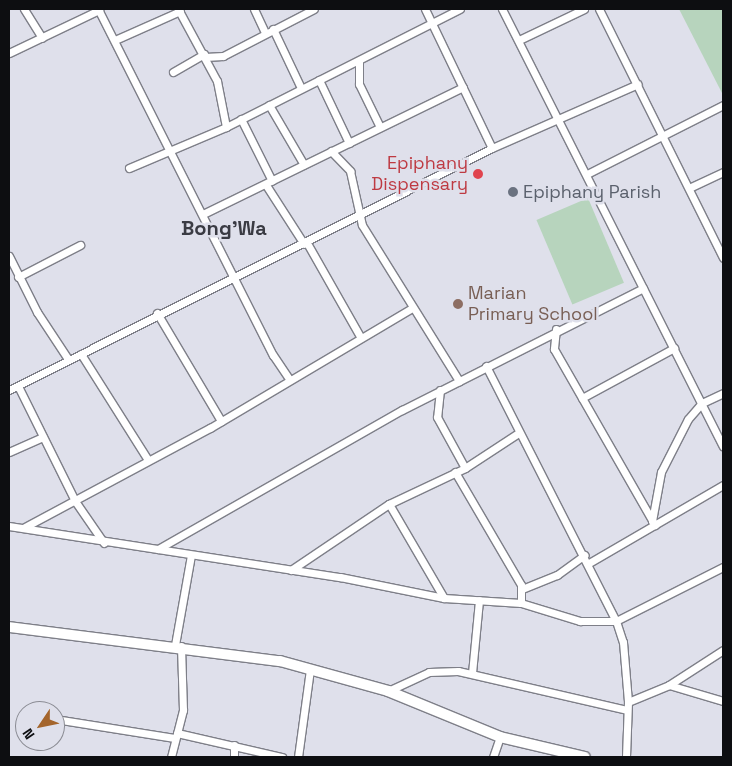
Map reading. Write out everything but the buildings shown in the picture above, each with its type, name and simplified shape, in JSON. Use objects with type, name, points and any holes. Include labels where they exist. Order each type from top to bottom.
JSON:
[{"type":"main road","points":[[9,627],[178,646],[310,669],[388,691],[500,737],[585,757]]},
{"type":"street","points":[[24,9],[42,38]]},
{"type":"street","points":[[9,54],[99,9],[236,274],[262,334],[290,380]]},
{"type":"street","points":[[254,9],[265,34]]},
{"type":"street","points":[[173,72],[204,56],[223,56],[314,9]]},
{"type":"street","points":[[425,9],[492,148]]},
{"type":"street","points":[[129,168],[226,127],[460,9]]},
{"type":"street","points":[[502,9],[723,446]]},
{"type":"street","points":[[519,40],[584,9]]},
{"type":"street","points":[[598,9],[638,84],[662,138],[723,258]]},
{"type":"street","points":[[115,40],[179,10],[204,56],[220,92],[226,127]]},
{"type":"street","points":[[273,29],[301,88]]},
{"type":"street","points":[[359,61],[359,84],[380,127]]},
{"type":"street","points":[[319,80],[349,143]]},
{"type":"street","points":[[9,390],[236,274],[359,218],[492,148],[638,84]]},
{"type":"street","points":[[205,213],[304,166],[463,86]]},
{"type":"street","points":[[269,105],[304,166]]},
{"type":"street","points":[[587,174],[662,138],[723,105]]},
{"type":"street","points":[[241,119],[269,183],[362,338]]},
{"type":"street","points":[[331,152],[350,171],[359,218],[458,381]]},
{"type":"street","points":[[689,188],[723,172]]},
{"type":"street","points":[[18,277],[80,245]]},
{"type":"street","points":[[9,256],[18,277],[68,359]]},
{"type":"street","points":[[158,549],[440,390],[557,328],[644,288]]},
{"type":"street","points":[[25,528],[221,421],[412,308]]},
{"type":"street","points":[[157,313],[221,421]]},
{"type":"street","points":[[557,328],[554,349],[653,523]]},
{"type":"street","points":[[582,398],[674,348]]},
{"type":"street","points":[[81,354],[148,460]]},
{"type":"street","points":[[486,366],[517,434],[585,555],[616,621],[623,642],[628,702],[626,757]]},
{"type":"street","points":[[18,386],[75,501],[104,543]]},
{"type":"street","points":[[440,390],[437,416],[465,468]]},
{"type":"street","points":[[653,523],[662,469],[688,419],[702,403],[723,393]]},
{"type":"street","points":[[291,570],[389,504],[465,468],[517,434]]},
{"type":"street","points":[[9,452],[43,437]]},
{"type":"street","points":[[456,472],[522,589],[521,603]]},
{"type":"street","points":[[589,563],[653,523],[723,485]]},
{"type":"street","points":[[389,504],[444,598]]},
{"type":"street","points":[[9,526],[104,543],[158,549],[291,570],[444,598],[521,603],[580,621],[616,621],[723,567]]},
{"type":"street","points":[[170,757],[183,710],[178,646],[192,555]]},
{"type":"street","points":[[522,589],[557,576],[585,555]]},
{"type":"street","points":[[472,672],[479,600]]},
{"type":"street","points":[[628,702],[669,685],[723,650]]},
{"type":"street","points":[[298,757],[310,669]]},
{"type":"street","points":[[388,691],[429,672],[472,672],[627,710]]},
{"type":"street","points":[[669,685],[723,701]]},
{"type":"street","points":[[65,720],[234,745],[282,757]]},
{"type":"street","points":[[493,757],[500,737]]},
{"type":"street","points":[[234,745],[234,757]]},
{"type":"green space","points":[[679,9],[723,9],[723,95]]},
{"type":"green space","points":[[588,198],[624,283],[572,305],[536,220]]},
{"type":"place","name":"Epiphany Dispensary","points":[[478,174]]},
{"type":"place","name":"Epiphany Parish","points":[[513,192]]},
{"type":"place","name":"Marian Primary School","points":[[458,304]]},
{"type":"district","name":"Bong'Wa","points":[[224,228]]}]
